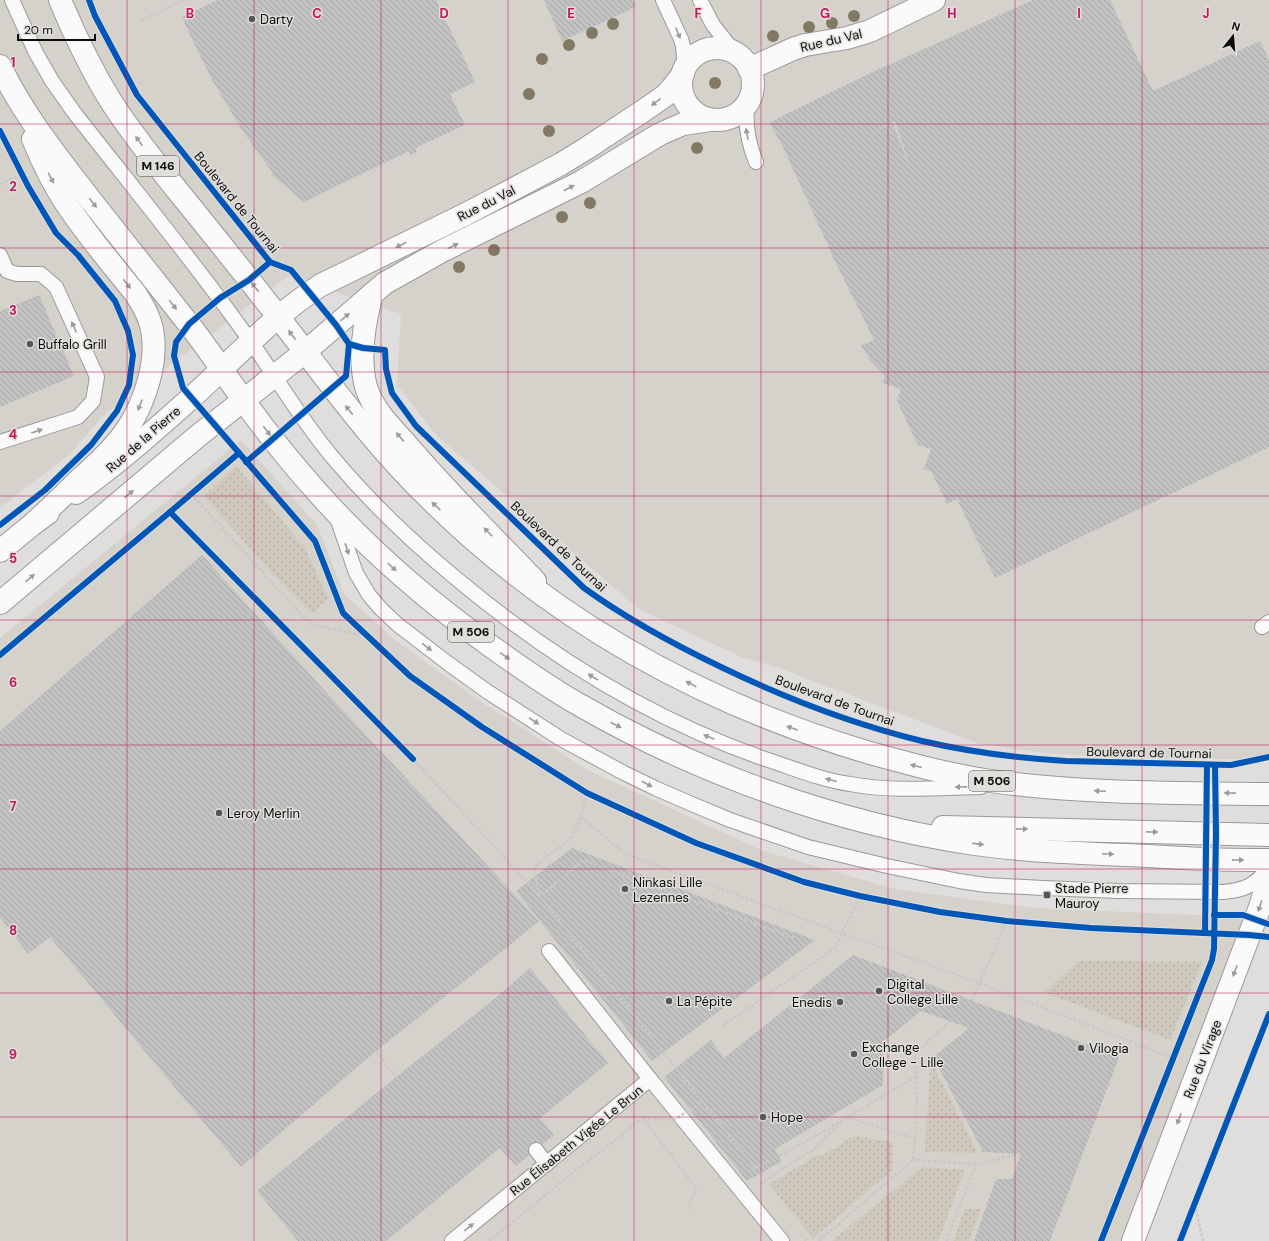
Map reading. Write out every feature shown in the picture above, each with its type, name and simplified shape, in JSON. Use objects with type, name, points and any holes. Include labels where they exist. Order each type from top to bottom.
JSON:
[{"type":"main road","name":"M 146","points":[[60,0],[95,74],[126,124],[279,318]]},
{"type":"main road","name":"Rue du Val","points":[[743,61],[805,45],[847,38],[870,30],[934,0]]},
{"type":"main road","points":[[722,49],[743,61],[753,79],[753,84],[752,95],[740,112],[726,119],[710,120],[692,111],[686,103],[681,88],[684,71],[694,57],[707,50],[722,49]]},
{"type":"main road","points":[[0,66],[13,92],[41,158],[65,202],[143,305],[150,322],[154,344],[152,367],[146,388],[137,412],[125,432],[99,462],[33,524]]},
{"type":"main road","name":"Rue du Val","points":[[279,318],[310,292],[321,285],[472,210],[549,170],[587,148],[666,95],[684,71]]},
{"type":"main road","points":[[13,92],[49,146],[189,324],[243,400]]},
{"type":"main road","name":"Rue du Val","points":[[305,352],[385,283],[403,272],[575,185],[660,134],[684,124],[710,120]]},
{"type":"main road","name":"M 506","points":[[372,294],[367,313],[363,348],[364,378],[371,400],[426,467],[564,610]]},
{"type":"main road","name":"Rue de la Pierre","points":[[0,551],[33,524],[124,457],[191,398],[251,341],[279,318]]},
{"type":"main road","name":"M 506","points":[[279,318],[370,434],[430,500],[493,556],[512,572],[587,626],[656,666],[720,698],[780,723],[839,744],[904,763],[971,777],[1028,786],[1056,788],[1115,791],[1269,794]]},
{"type":"main road","points":[[0,603],[199,435],[305,352]]},
{"type":"main road","name":"M 506","points":[[243,400],[296,467],[335,511],[385,561],[442,610],[527,672],[575,703],[638,737],[686,759],[728,777],[810,806],[905,831],[970,843],[1027,850],[1206,860],[1269,860]]},
{"type":"main road","name":"M 506","points":[[872,823],[967,828],[1269,835]]},
{"type":"main road","name":"Rue du Virage","points":[[1133,1241],[1260,907],[1269,877]]},
{"type":"lane","points":[[12,0],[36,53],[52,81],[73,111],[220,298],[251,341],[293,405],[332,458],[407,536],[488,606],[575,666],[622,694],[683,725],[748,753],[806,773],[850,784],[872,787],[904,788],[1028,786]]},
{"type":"lane","points":[[663,0],[681,39],[683,46],[684,71]]},
{"type":"lane","points":[[700,0],[713,25],[743,61]]},
{"type":"lane","points":[[747,104],[747,137],[756,162]]},
{"type":"lane","points":[[0,442],[78,417],[93,401],[97,377],[56,287],[41,274],[17,274],[7,271],[1,259]]},
{"type":"lane","points":[[335,511],[356,573],[369,594],[381,609],[398,625],[488,692],[561,738],[657,789],[730,820],[808,846],[851,858],[923,874],[986,885],[1093,890],[1223,892],[1235,891],[1255,883],[1269,867]]},
{"type":"lane","points":[[549,951],[650,1079]]},
{"type":"lane","name":"Rue Élisabeth Vigée Le Brun","points":[[452,1241],[650,1079],[782,1241]]},
{"type":"lane","points":[[536,1150],[547,1164]]},
{"type":"path","points":[[141,20],[184,0]]},
{"type":"path","points":[[0,184],[22,174]]},
{"type":"path","points":[[197,489],[188,496],[310,624],[369,637]]},
{"type":"path","points":[[164,517],[173,510],[413,759],[540,896],[755,1168],[807,1141],[917,1076]]},
{"type":"path","points":[[359,628],[375,643]]},
{"type":"path","points":[[580,789],[594,796]]},
{"type":"path","points":[[540,896],[534,867],[572,837],[581,817],[587,793]]},
{"type":"path","points":[[581,817],[625,854],[980,983],[1173,1058]]},
{"type":"path","points":[[540,896],[584,860],[794,938]]},
{"type":"path","points":[[853,894],[867,897]]},
{"type":"path","points":[[722,1026],[835,948],[860,896]]},
{"type":"path","points":[[999,920],[1014,921]]},
{"type":"path","points":[[972,1000],[1007,921]]},
{"type":"path","points":[[1180,1241],[1269,1014]]},
{"type":"path","points":[[819,1241],[913,1160],[916,1139],[917,1076],[915,1054],[950,1021]]},
{"type":"path","points":[[376,1051],[396,1077]]},
{"type":"path","points":[[1170,1065],[1176,1051]]},
{"type":"path","points":[[489,1241],[570,1174],[643,1118],[674,1120],[703,1101]]},
{"type":"path","points":[[847,1117],[916,1139]]},
{"type":"path","points":[[766,1189],[762,1183],[814,1149],[847,1117]]},
{"type":"path","points":[[643,1118],[696,1188],[688,1209]]},
{"type":"path","points":[[913,1160],[976,1164],[1021,1154]]},
{"type":"path","points":[[946,1241],[976,1164]]},
{"type":"path","points":[[1195,1204],[1203,1241]]},
{"type":"path","points":[[798,1229],[807,1241]]},
{"type":"shaded area","points":[[0,0],[1269,0],[1269,759],[1154,759],[1045,753],[980,744],[776,667],[741,657],[639,609],[436,435],[397,385],[401,314],[288,276],[104,415],[71,453],[0,508]]},
{"type":"shaded area","points":[[241,440],[317,525],[344,594],[394,639],[478,700],[588,770],[763,851],[895,889],[1035,908],[1240,917],[1266,916],[1141,1241],[0,1241],[0,638]]},
{"type":"shaded area","points":[[236,466],[304,547],[328,598],[312,613],[270,571],[204,496]]},
{"type":"shaded area","points":[[1079,961],[1202,962],[1170,1040],[1044,992]]},
{"type":"shaded area","points":[[932,1063],[978,1153],[925,1152],[930,1067]]},
{"type":"shaded area","points":[[854,1136],[893,1142],[893,1169],[813,1238],[769,1184],[818,1155],[823,1155]]},
{"type":"shaded area","points":[[922,1167],[965,1170],[938,1241],[832,1241]]},
{"type":"shaded area","points":[[965,1209],[981,1209],[969,1241],[953,1241]]},
{"type":"building","points":[[218,0],[436,0],[475,82],[450,94],[465,125],[419,146],[415,149],[417,152],[411,155],[409,151],[304,202],[271,174],[273,173],[242,130],[211,78],[182,17]]},
{"type":"building","points":[[544,0],[632,0],[636,7],[562,41]]},
{"type":"building","points":[[1033,0],[1110,0],[1153,91],[1260,41],[1269,60],[1269,447],[995,578],[957,499],[947,504],[931,471],[924,469],[931,449],[918,445],[897,401],[901,389],[883,383],[885,375],[870,360],[861,345],[874,340],[834,259],[784,149],[770,123],[875,71]],"holes":[[[895,121],[911,170],[893,123],[869,134]]]},
{"type":"building","name":"Buffalo Grill","points":[[39,295],[74,376],[0,407],[0,311]]},
{"type":"building","name":"Leroy Merlin","points":[[202,555],[324,690],[539,921],[376,1051],[241,1167],[50,937],[28,954],[0,917],[0,731]]},
{"type":"building","name":"La Pépite","points":[[572,848],[815,940],[652,1061],[516,891]]},
{"type":"building","name":"Hope","points":[[853,955],[1119,1057],[1050,1241],[974,1241],[996,1179],[1012,1179],[1021,1154],[983,1152],[933,1057],[969,1028],[921,1011],[883,1042],[883,1085],[775,1149],[782,1161],[747,1181],[664,1077],[711,1040],[724,1058]]},
{"type":"building","points":[[530,968],[608,1063],[540,1118],[554,1135],[516,1166],[500,1148],[386,1241],[298,1241],[257,1191],[396,1077],[492,1001]]},
{"type":"cycle path","name":"Boulevard de Tournai","points":[[89,0],[95,16],[137,95],[270,262],[291,270],[336,325],[349,344],[363,348],[385,350],[386,369],[392,393],[416,426],[584,588],[617,610],[685,649],[795,700],[870,727],[922,741],[994,754],[1066,761],[1231,765],[1269,757]]},
{"type":"cycle path","points":[[0,131],[28,186],[56,233],[78,255],[115,301],[128,331],[133,355],[129,385],[117,411],[91,445],[45,490],[0,525]]},
{"type":"cycle path","name":"Boulevard de Tournai","points":[[270,262],[249,280],[220,298],[189,324],[176,342],[174,356],[183,388],[315,541],[343,613],[410,676],[482,727],[587,793],[696,843],[804,882],[860,896],[940,912],[1007,921],[1091,928],[1269,937]]},
{"type":"cycle path","points":[[246,462],[346,376],[349,344]]},
{"type":"cycle path","points":[[0,655],[239,453]]},
{"type":"cycle path","points":[[170,512],[413,759]]},
{"type":"cycle path","name":"Boulevard de Tournai","points":[[1205,933],[1207,765]]},
{"type":"cycle path","name":"Boulevard de Tournai","points":[[1101,1241],[1212,960],[1214,949],[1216,833],[1215,765]]},
{"type":"cycle path","points":[[1214,915],[1243,915],[1268,924]]},
{"type":"cycle path","points":[[1180,1241],[1269,1014]]},
{"type":"place","name":"Darty","points":[[252,19]]},
{"type":"place","name":"Buffalo Grill","points":[[30,344]]},
{"type":"place","name":"Leroy Merlin","points":[[219,813]]},
{"type":"place","name":"Ninkasi Lille Lezennes","points":[[625,889]]},
{"type":"place","name":"Stade Pierre Mauroy","points":[[1047,895]]},
{"type":"place","name":"Digital College Lille","points":[[879,991]]},
{"type":"place","name":"La Pépite","points":[[669,1001]]},
{"type":"place","name":"Enedis","points":[[840,1002]]},
{"type":"place","name":"Vilogia","points":[[1081,1048]]},
{"type":"place","name":"Exchange College - Lille","points":[[854,1054]]},
{"type":"place","name":"Hope","points":[[763,1117]]}]
